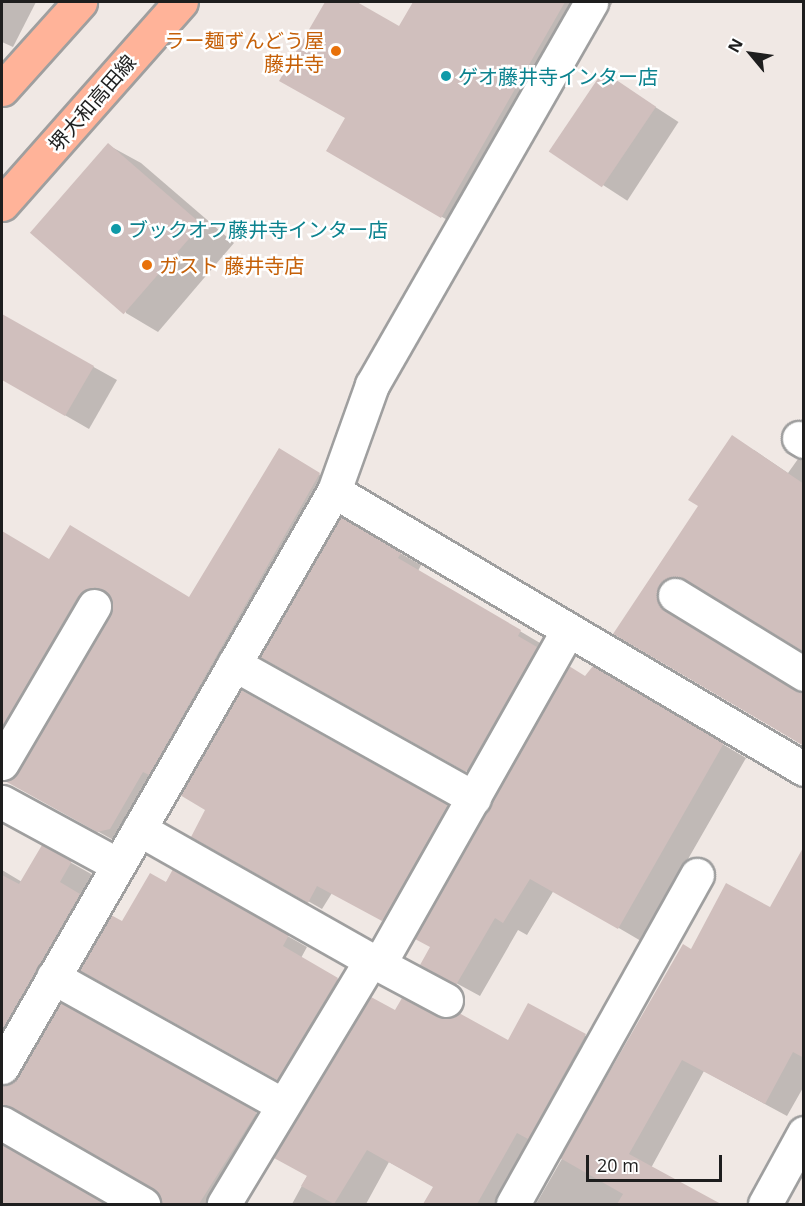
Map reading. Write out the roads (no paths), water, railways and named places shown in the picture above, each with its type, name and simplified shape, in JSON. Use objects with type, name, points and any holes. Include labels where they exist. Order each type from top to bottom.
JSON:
[{"type":"main road","points":[[2,89],[80,2]]},
{"type":"main road","name":"堺大和高田線","points":[[2,204],[181,2]]},
{"type":"street","points":[[2,1067],[334,491],[372,385],[591,2]]},
{"type":"street","points":[[334,491],[804,769]]},
{"type":"street","points":[[675,595],[804,675]]},
{"type":"street","points":[[2,763],[94,606]]},
{"type":"street","points":[[235,1201],[283,1105],[375,962],[474,798],[568,630]]},
{"type":"street","points":[[234,664],[474,798]]},
{"type":"street","points":[[2,802],[118,865]]},
{"type":"street","points":[[139,829],[446,1000]]},
{"type":"street","points":[[513,1204],[697,875]]},
{"type":"street","points":[[53,977],[283,1105]]},
{"type":"street","points":[[2,1123],[143,1204]]},
{"type":"street","points":[[765,1204],[804,1133]]},
{"type":"place","name":"ラー麺ずんどう屋 藤井寺","points":[[336,51]]},
{"type":"place","name":"ゲオ藤井寺インター店","points":[[446,76]]},
{"type":"place","name":"ブックオフ藤井寺インター店","points":[[116,229]]},
{"type":"place","name":"ガスト 藤井寺店","points":[[147,265]]}]
